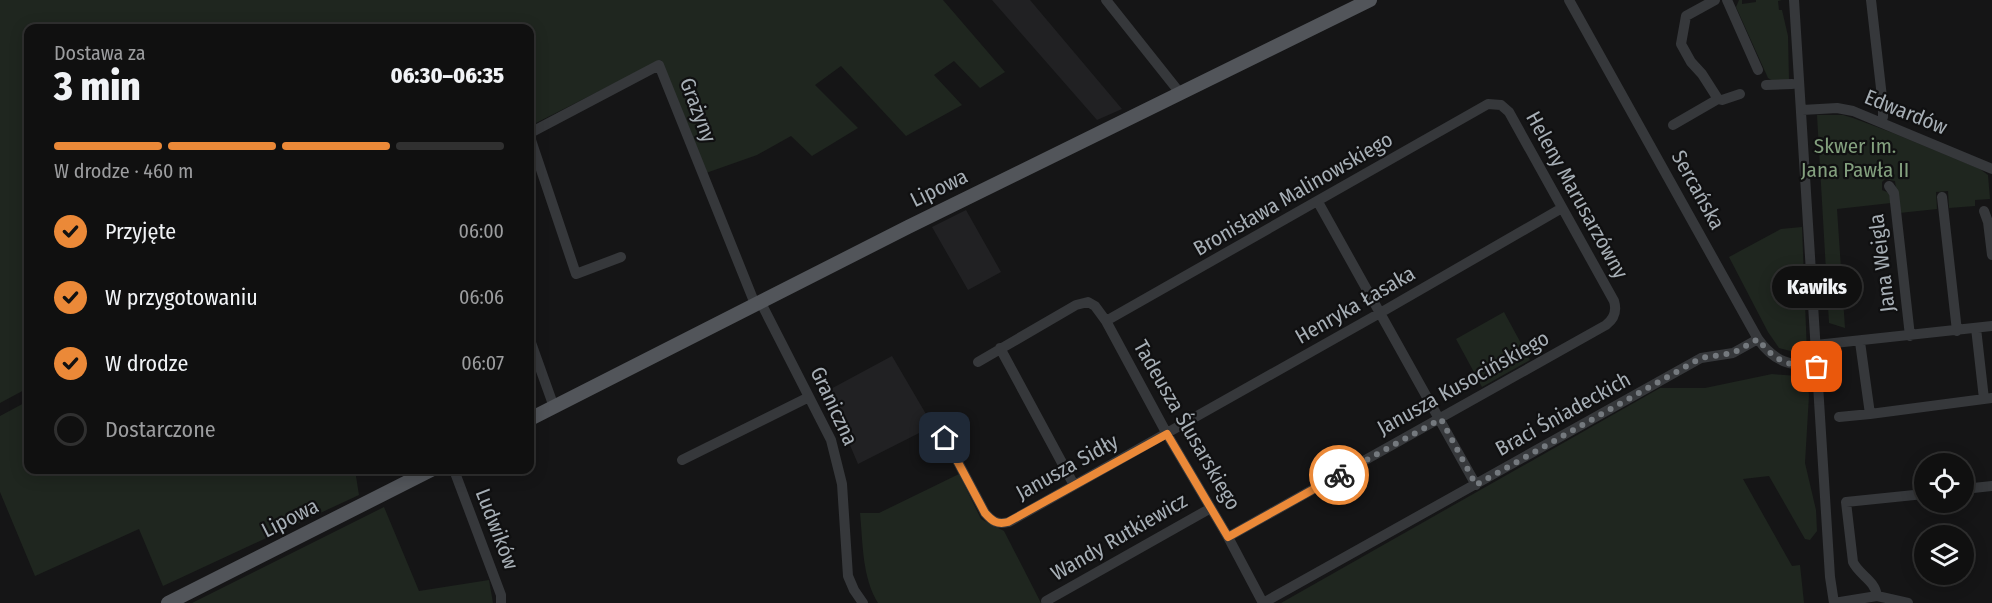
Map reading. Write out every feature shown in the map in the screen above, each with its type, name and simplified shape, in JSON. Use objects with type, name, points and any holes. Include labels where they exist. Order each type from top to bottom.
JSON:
[{"type":"main road","name":"Lipowa","points":[[534,417],[758,303],[1370,0]]},
{"type":"main road","name":"Lipowa","points":[[168,603],[423,474]]},
{"type":"street","points":[[1106,0],[1180,93]]},
{"type":"street","name":"Sercańska","points":[[1569,0],[1758,339],[1774,358],[1783,362],[1817,367]]},
{"type":"street","points":[[1715,0],[1686,16],[1682,44],[1691,62],[1702,74],[1718,99]]},
{"type":"street","points":[[1727,0],[1758,70]]},
{"type":"street","points":[[1794,0],[1830,577],[1834,603],[1878,596],[1908,603]]},
{"type":"street","points":[[1871,0],[1883,106],[1881,122]]},
{"type":"street","name":"Grażyny","points":[[534,133],[659,65],[758,303]]},
{"type":"street","points":[[1766,85],[1792,84]]},
{"type":"street","points":[[1673,124],[1718,99],[1722,100],[1740,94]]},
{"type":"street","name":"Bronisława Malinowskiego","points":[[1106,321],[1488,104],[1498,104]]},
{"type":"street","name":"Heleny Marusarzówny","points":[[1498,104],[1509,112],[1614,301],[1615,309]]},
{"type":"street","name":"Edwardów","points":[[1802,110],[1838,108],[1853,111],[1992,169]]},
{"type":"street","name":"Grażyny","points":[[534,147],[576,274],[621,257]]},
{"type":"street","name":"Jana Weigla","points":[[1889,186],[1893,193],[1911,336]]},
{"type":"street","points":[[1942,196],[1957,331]]},
{"type":"street","points":[[1318,202],[1476,485]]},
{"type":"street","name":"Henryka Łasaka","points":[[1167,434],[1562,208]]},
{"type":"street","points":[[1984,211],[1988,222],[1992,255]]},
{"type":"street","name":"Tadeusza Ślusarskiego","points":[[1000,348],[1076,305],[1088,302],[1095,306],[1106,321],[1263,603]]},
{"type":"street","name":"Graniczna","points":[[758,303],[831,440],[842,484],[848,576],[863,603]]},
{"type":"street","name":"Janusza Kusocińskiego","points":[[1228,537],[1606,325],[1613,319],[1615,309]]},
{"type":"street","points":[[1816,345],[1992,326]]},
{"type":"street","points":[[1839,417],[1988,399],[1976,328]]},
{"type":"street","name":"Braci Śniadeckich","points":[[1263,603],[1701,358],[1733,353],[1758,339]]},
{"type":"street","points":[[1860,342],[1870,414]]},
{"type":"street","points":[[978,362],[1000,348],[1074,485]]},
{"type":"street","points":[[534,351],[554,407]]},
{"type":"street","points":[[682,460],[809,397]]},
{"type":"street","name":"Janusza Sidły","points":[[935,419],[985,513],[993,521],[1003,523],[1167,434]]},
{"type":"street","name":"Ludwików","points":[[455,474],[501,603]]},
{"type":"street","points":[[1974,488],[1992,486]]},
{"type":"street","points":[[1878,596],[1873,583],[1856,569],[1852,562],[1846,502],[1914,495]]},
{"type":"street","name":"Wandy Rutkiewicz","points":[[1046,601],[1211,508]]},
{"type":"shaded area","points":[[992,0],[1030,0],[1122,109],[1097,120]]},
{"type":"shaded area","points":[[966,210],[1001,272],[968,290],[932,227]]},
{"type":"shaded area","points":[[892,356],[933,426],[858,464],[827,391]]},
{"type":"green space","points":[[0,0],[943,0],[1005,72],[980,88],[954,61],[934,75],[962,105],[906,136],[841,66],[815,85],[858,128],[812,156],[791,136],[757,155],[706,173],[661,60],[534,124],[534,24],[24,24],[24,390],[0,403]]},
{"type":"green space","points":[[1739,0],[1742,0],[1742,4],[1756,2],[1756,0],[1782,0],[1778,1],[1788,36],[1789,80],[1773,81],[1768,78],[1736,7]]},
{"type":"green space","name":"Skwer im. Jana Pawła II","points":[[1817,115],[1843,115],[1853,118],[1980,169],[1988,175],[1990,199],[1975,200],[1975,206],[1949,208],[1948,191],[1936,192],[1937,209],[1899,213],[1895,181],[1885,179],[1882,182],[1882,190],[1889,193],[1891,203],[1837,209],[1845,328],[1829,323]]},
{"type":"green space","points":[[1802,227],[1807,353],[1779,348],[1768,332],[1729,257],[1781,229]]},
{"type":"green space","points":[[1504,312],[1530,360],[1482,387],[1456,339]]},
{"type":"green space","points":[[1772,374],[1797,376],[1807,382],[1809,395],[1805,463],[1816,510],[1817,531],[1810,540],[1805,539],[1769,476],[1743,479],[1792,566],[1800,565],[1804,603],[1281,603],[1660,388],[1705,388]]},
{"type":"green space","points":[[24,403],[24,474],[356,474],[359,495],[163,586],[139,529],[35,576],[0,492],[0,416]]},
{"type":"green space","points":[[959,474],[981,519],[1004,531],[1041,603],[878,603],[866,571],[860,513],[879,513]]},
{"type":"green space","points":[[384,507],[419,591],[489,580],[493,603],[192,603]]},
{"type":"way so far","points":[[1339,475],[1441,419],[1476,485],[1701,358],[1733,353],[1758,339],[1774,358],[1806,367],[1817,367]]},
{"type":"place","name":"Kawiks","points":[[1817,367]]},
{"type":"route","points":[[945,438],[985,513],[997,523],[1008,522],[1167,434],[1228,537],[1339,475]]}]
